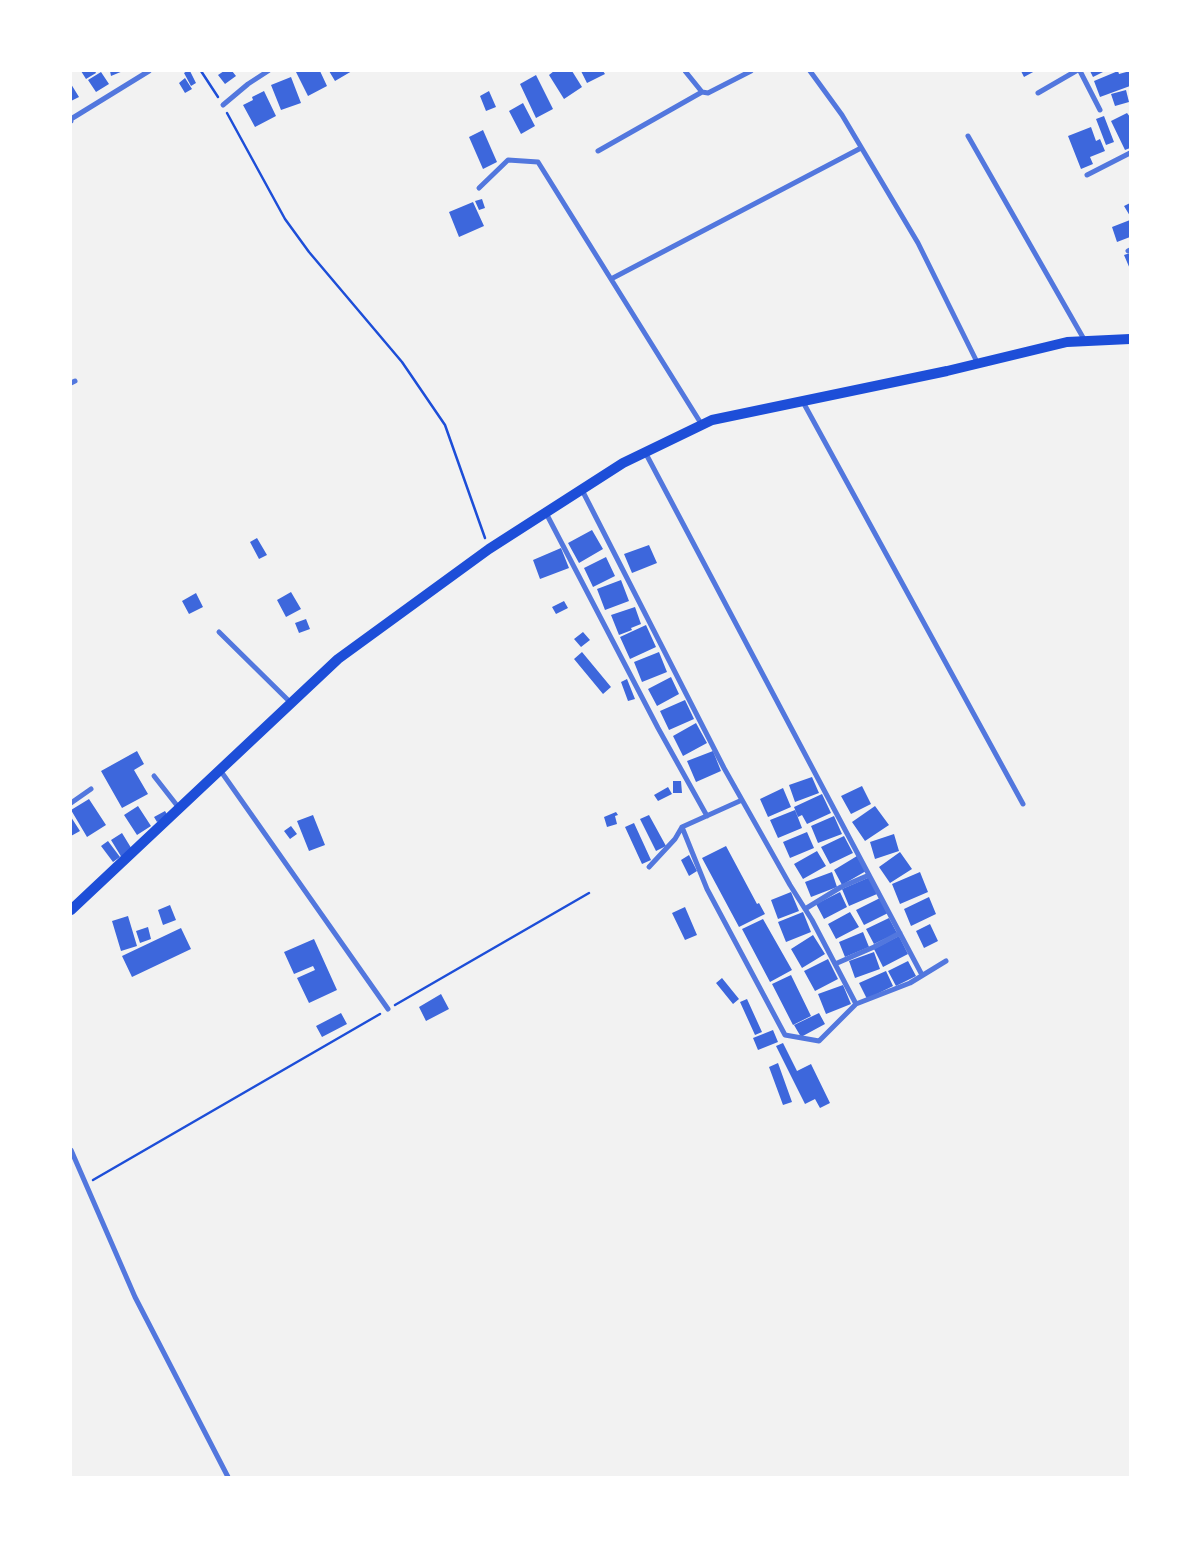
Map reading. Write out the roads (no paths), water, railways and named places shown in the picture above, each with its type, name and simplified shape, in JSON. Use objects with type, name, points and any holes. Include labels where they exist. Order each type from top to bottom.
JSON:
[{"type":"main road","points":[[71,910],[338,658],[489,549],[623,462],[712,420],[978,364],[1067,342],[1130,339]]},
{"type":"street","points":[[71,122],[71,119],[149,71]]},
{"type":"street","points":[[223,105],[248,84],[268,71]]},
{"type":"street","points":[[684,71],[702,92]]},
{"type":"street","points":[[598,151],[702,92],[708,93],[715,90],[751,71]]},
{"type":"street","points":[[810,71],[842,115],[918,243],[978,364]]},
{"type":"street","points":[[1038,93],[1076,71]]},
{"type":"street","points":[[1080,71],[1100,110]]},
{"type":"street","points":[[968,136],[1085,341]]},
{"type":"street","points":[[611,279],[861,148]]},
{"type":"street","points":[[1087,175],[1130,152]]},
{"type":"street","points":[[479,188],[508,160],[538,162],[702,425]]},
{"type":"street","points":[[803,401],[1023,804]]},
{"type":"street","points":[[645,452],[922,975]]},
{"type":"street","points":[[582,489],[742,800],[805,908],[856,1004]]},
{"type":"street","points":[[546,513],[658,728],[707,816]]},
{"type":"street","points":[[219,632],[291,703]]},
{"type":"street","points":[[220,770],[388,1009]]},
{"type":"street","points":[[154,776],[179,808]]},
{"type":"street","points":[[71,803],[91,789]]},
{"type":"street","points":[[649,867],[675,840],[682,827],[742,800]]},
{"type":"street","points":[[682,827],[707,889],[785,1035],[819,1041],[856,1004],[910,983],[946,961]]},
{"type":"street","points":[[805,908],[841,887],[869,875]]},
{"type":"street","points":[[836,964],[900,933]]},
{"type":"street","points":[[71,1150],[135,1297],[228,1477]]}]
